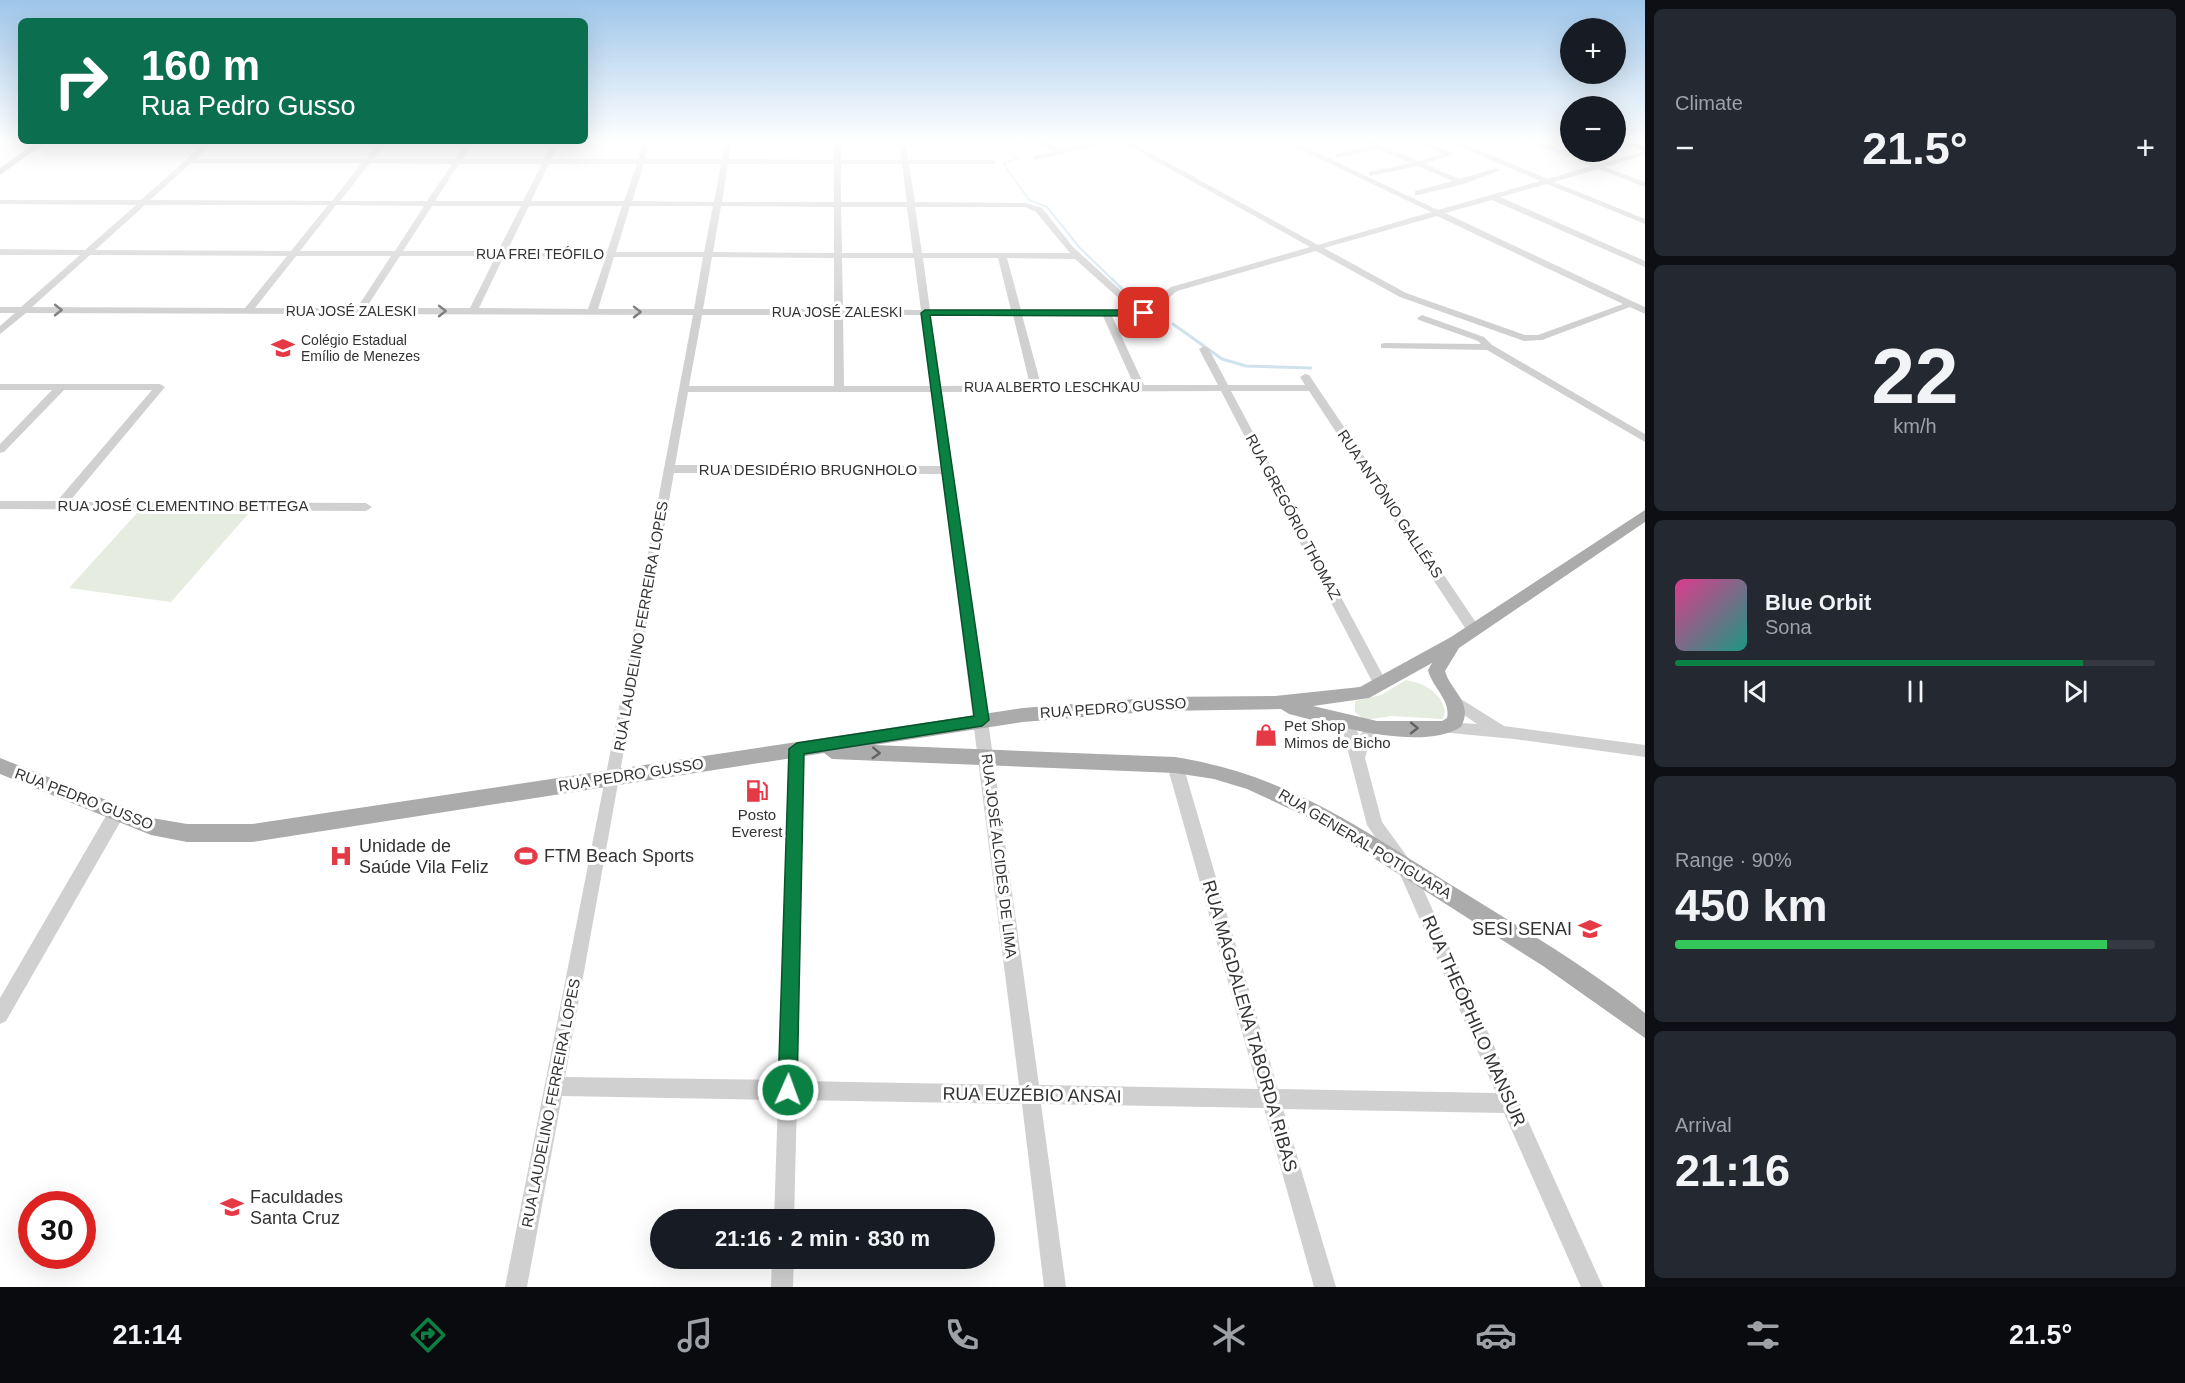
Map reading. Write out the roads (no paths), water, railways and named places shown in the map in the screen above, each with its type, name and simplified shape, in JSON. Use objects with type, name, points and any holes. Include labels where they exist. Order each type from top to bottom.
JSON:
[{"type":"main road","name":"RUA PEDRO GUSSO","points":[[0,766],[116,814],[169,831],[205,834],[252,833],[982,720],[1112,706],[1275,703],[1339,698],[1381,686],[1457,641],[1645,515]]},
{"type":"main road","name":"RUA PEDRO GUSSO","points":[[1443,686],[1436,670],[1457,641]]},
{"type":"main road","points":[[1408,669],[1425,674],[1443,686],[1456,702],[1458,716],[1451,726],[1444,728]]},
{"type":"main road","points":[[1339,698],[1337,708],[1347,720]]},
{"type":"main road","name":"RUA PEDRO GUSSO","points":[[1275,703],[1377,728],[1444,728]]},
{"type":"main road","name":"RUA GENERAL POTIGUARA","points":[[797,749],[1175,765],[1212,770],[1269,787],[1307,806],[1568,969],[1645,1027]]},
{"type":"street","points":[[248,310],[336,200]]},
{"type":"street","points":[[360,311],[432,200]]},
{"type":"street","points":[[473,311],[528,200]]},
{"type":"street","points":[[592,312],[628,200]]},
{"type":"street","name":"RUA LAUDELINO FERREIRA LOPES","points":[[516,1287],[613,778],[718,200]]},
{"type":"street","points":[[838,200],[839,389]]},
{"type":"street","name":"RUA JOSÉ ALCIDES DE LIMA","points":[[909,200],[982,720],[1055,1287]]},
{"type":"street","points":[[1231,200],[1403,295],[1533,339],[1631,304]]},
{"type":"street","points":[[1410,200],[1645,311]]},
{"type":"street","points":[[0,202],[1022,205],[1037,208],[1066,245],[1140,313],[1149,310],[1170,290],[1481,200]]},
{"type":"street","points":[[1499,200],[1645,264]]},
{"type":"street","points":[[1592,200],[1645,222]]},
{"type":"street","points":[[0,331],[143,202]]},
{"type":"street","name":"RUA FREI TEÓFILO","points":[[0,252],[1079,256]]},
{"type":"street","points":[[1002,256],[1036,387]]},
{"type":"street","name":"RUA JOSÉ ZALESKI","points":[[0,310],[1140,313]]},
{"type":"street","points":[[1107,313],[1140,387]]},
{"type":"street","points":[[1422,318],[1481,339],[1489,347],[1645,439]]},
{"type":"street","points":[[1384,346],[1489,347]]},
{"type":"street","name":"RUA GREGÓRIO THOMAZ","points":[[1204,349],[1381,686]]},
{"type":"street","name":"RUA ALBERTO LESCHKAU","points":[[684,388],[1224,387],[1309,382]]},
{"type":"street","name":"RUA ANTÔNIO GALLÉAS","points":[[1309,382],[1474,630]]},
{"type":"street","points":[[0,387],[160,387],[60,505]]},
{"type":"street","points":[[0,450],[61,387]]},
{"type":"street","name":"RUA DESIDÉRIO BRUGNHOLO","points":[[669,469],[947,470]]},
{"type":"street","name":"RUA JOSÉ CLEMENTINO BETTEGA","points":[[0,505],[366,507]]},
{"type":"street","points":[[1456,702],[1478,718],[1514,733]]},
{"type":"street","name":"RUA THEÓPHILO MANSUR","points":[[1347,720],[1375,825],[1405,867],[1592,1287]]},
{"type":"street","points":[[1358,757],[1363,741],[1377,728]]},
{"type":"street","points":[[1444,728],[1514,733],[1645,751]]},
{"type":"street","points":[[784,1209],[797,749]]},
{"type":"street","name":"RUA MAGDALENA TABORDA RIBAS","points":[[1175,765],[1325,1287]]},
{"type":"street","points":[[0,1015],[116,814]]},
{"type":"street","name":"RUA EUZÉBIO ANSAI","points":[[555,1086],[1510,1103]]},
{"type":"street","points":[[782,1287],[783,1269]]},
{"type":"waterway","points":[[1029,200],[1047,207],[1080,248],[1113,280]]},
{"type":"waterway","points":[[1112,279],[1144,310]]},
{"type":"waterway","points":[[1173,324],[1222,359],[1246,366],[1311,368]]},
{"type":"place","name":"Colégio Estadual Emílio de Menezes","points":[[283,348]]},
{"type":"place","name":"Pet Shop Mimos de Bicho","points":[[1266,735]]},
{"type":"place","name":"Posto Everest","points":[[757,791]]},
{"type":"place","name":"Unidade de Saúde Vila Feliz","points":[[341,856]]},
{"type":"place","name":"FTM Beach Sports","points":[[526,856]]},
{"type":"place","name":"SESI SENAI","points":[[1590,929]]},
{"type":"place","name":"Faculdades Santa Cruz","points":[[232,1207]]}]
